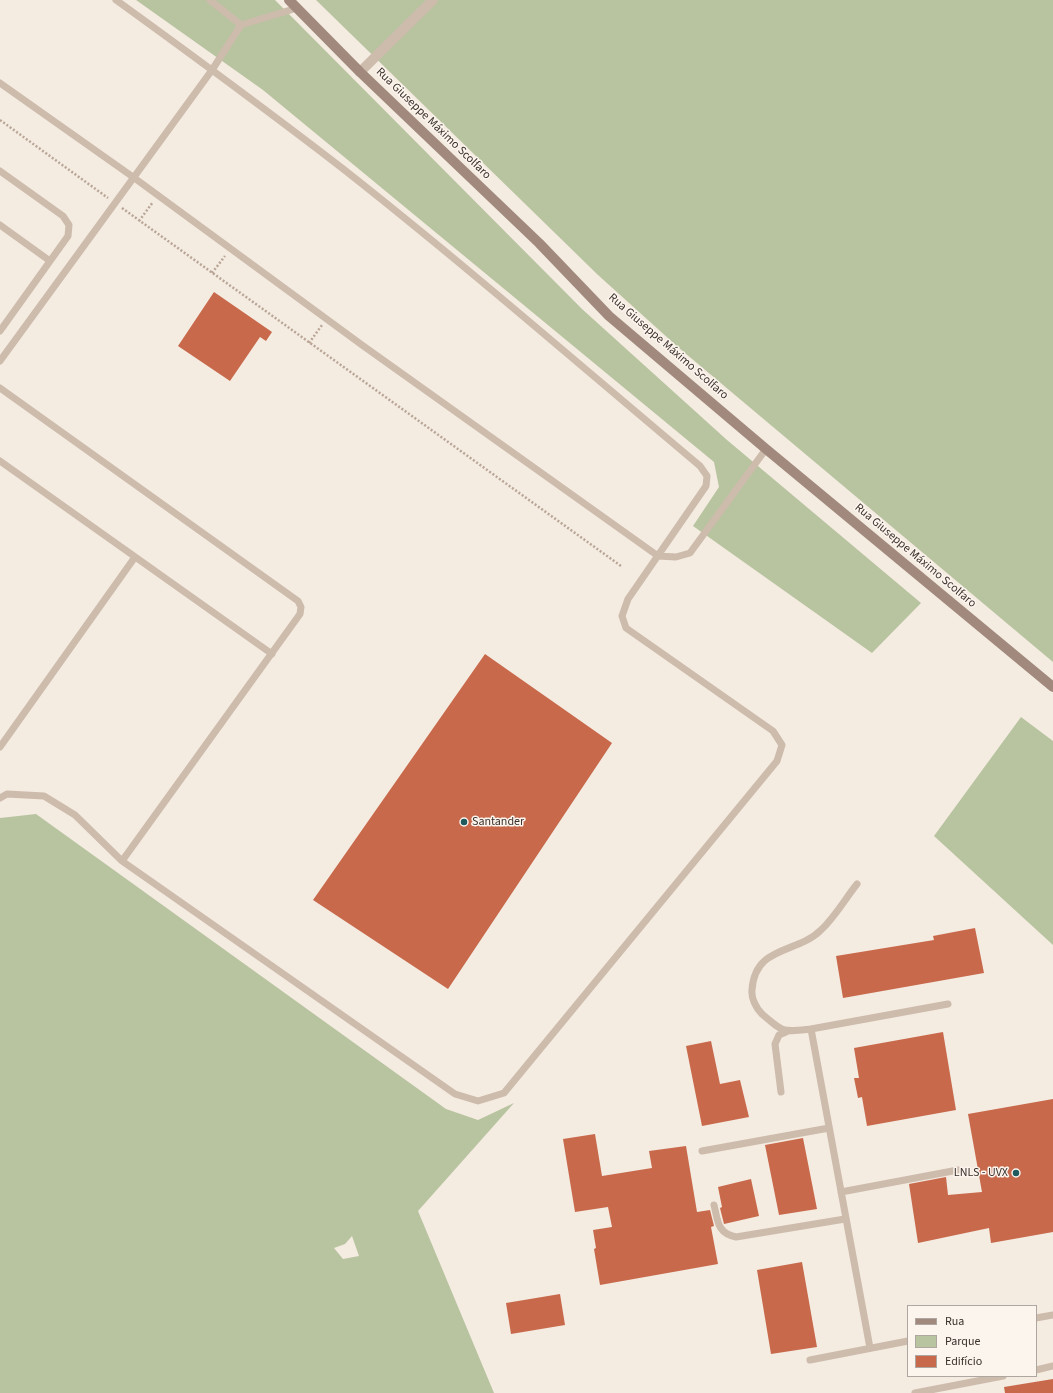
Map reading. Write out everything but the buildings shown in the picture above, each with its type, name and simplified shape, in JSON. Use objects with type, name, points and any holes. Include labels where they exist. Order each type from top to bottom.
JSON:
[{"type":"main road","name":"Rua Giuseppe Máximo Scolfaro","points":[[289,0],[360,72],[539,243],[609,316],[1053,688]]},
{"type":"street","points":[[360,72],[433,0]]},
{"type":"lane","points":[[0,798],[6,794],[44,796],[75,815],[122,861],[455,1094],[478,1101],[504,1093],[777,761],[782,745],[773,731],[626,628],[622,616],[628,599],[706,486],[707,476],[700,466],[438,246],[342,169],[212,70],[116,0]]},
{"type":"lane","points":[[210,0],[241,25]]},
{"type":"lane","points":[[0,361],[212,70],[241,25],[297,8]]},
{"type":"lane","points":[[0,83],[231,247],[327,318],[658,556],[676,557],[690,553],[766,449]]},
{"type":"lane","points":[[0,171],[63,216],[69,225],[68,236],[0,331]]},
{"type":"lane","points":[[0,225],[50,260]]},
{"type":"lane","points":[[0,388],[298,601],[301,607],[300,614],[272,654],[122,861]]},
{"type":"lane","points":[[0,461],[272,654]]},
{"type":"lane","points":[[0,747],[135,557]]},
{"type":"lane","points":[[786,1032],[759,1011],[752,996],[753,980],[762,962],[780,951],[813,937],[822,930],[857,884]]},
{"type":"lane","points":[[781,1092],[775,1044],[779,1035],[786,1032],[811,1029],[948,1004]]},
{"type":"lane","points":[[811,1029],[870,1348]]},
{"type":"lane","points":[[702,1151],[829,1128]]},
{"type":"lane","points":[[841,1192],[958,1170]]},
{"type":"lane","points":[[714,1205],[720,1229],[726,1235],[736,1237],[845,1219]]},
{"type":"lane","points":[[1037,1318],[1053,1315]]},
{"type":"lane","points":[[810,1360],[907,1341]]},
{"type":"lane","points":[[1037,1370],[1053,1366]]},
{"type":"lane","points":[[916,1393],[998,1377]]},
{"type":"path","points":[[0,120],[621,566]]},
{"type":"path","points":[[139,221],[158,195]]},
{"type":"path","points":[[212,273],[231,247]]},
{"type":"path","points":[[309,343],[327,318]]},
{"type":"green space","points":[[136,0],[275,0],[582,309],[727,440],[921,603],[872,653],[693,526],[719,487],[714,462],[263,90]]},
{"type":"green space","points":[[316,0],[1053,0],[1053,662],[679,348],[598,275]]},
{"type":"green space","points":[[1021,717],[1053,741],[1053,945],[934,836]]},
{"type":"green space","points":[[36,814],[446,1109],[478,1120],[514,1103],[418,1211],[494,1393],[0,1393],[0,818]],"holes":[[[352,1236],[359,1256],[343,1259],[334,1248],[345,1244]]]},
{"type":"place","name":"Santander","points":[[464,822]]},
{"type":"place","name":"LNLS - UVX","points":[[1016,1173]]}]
